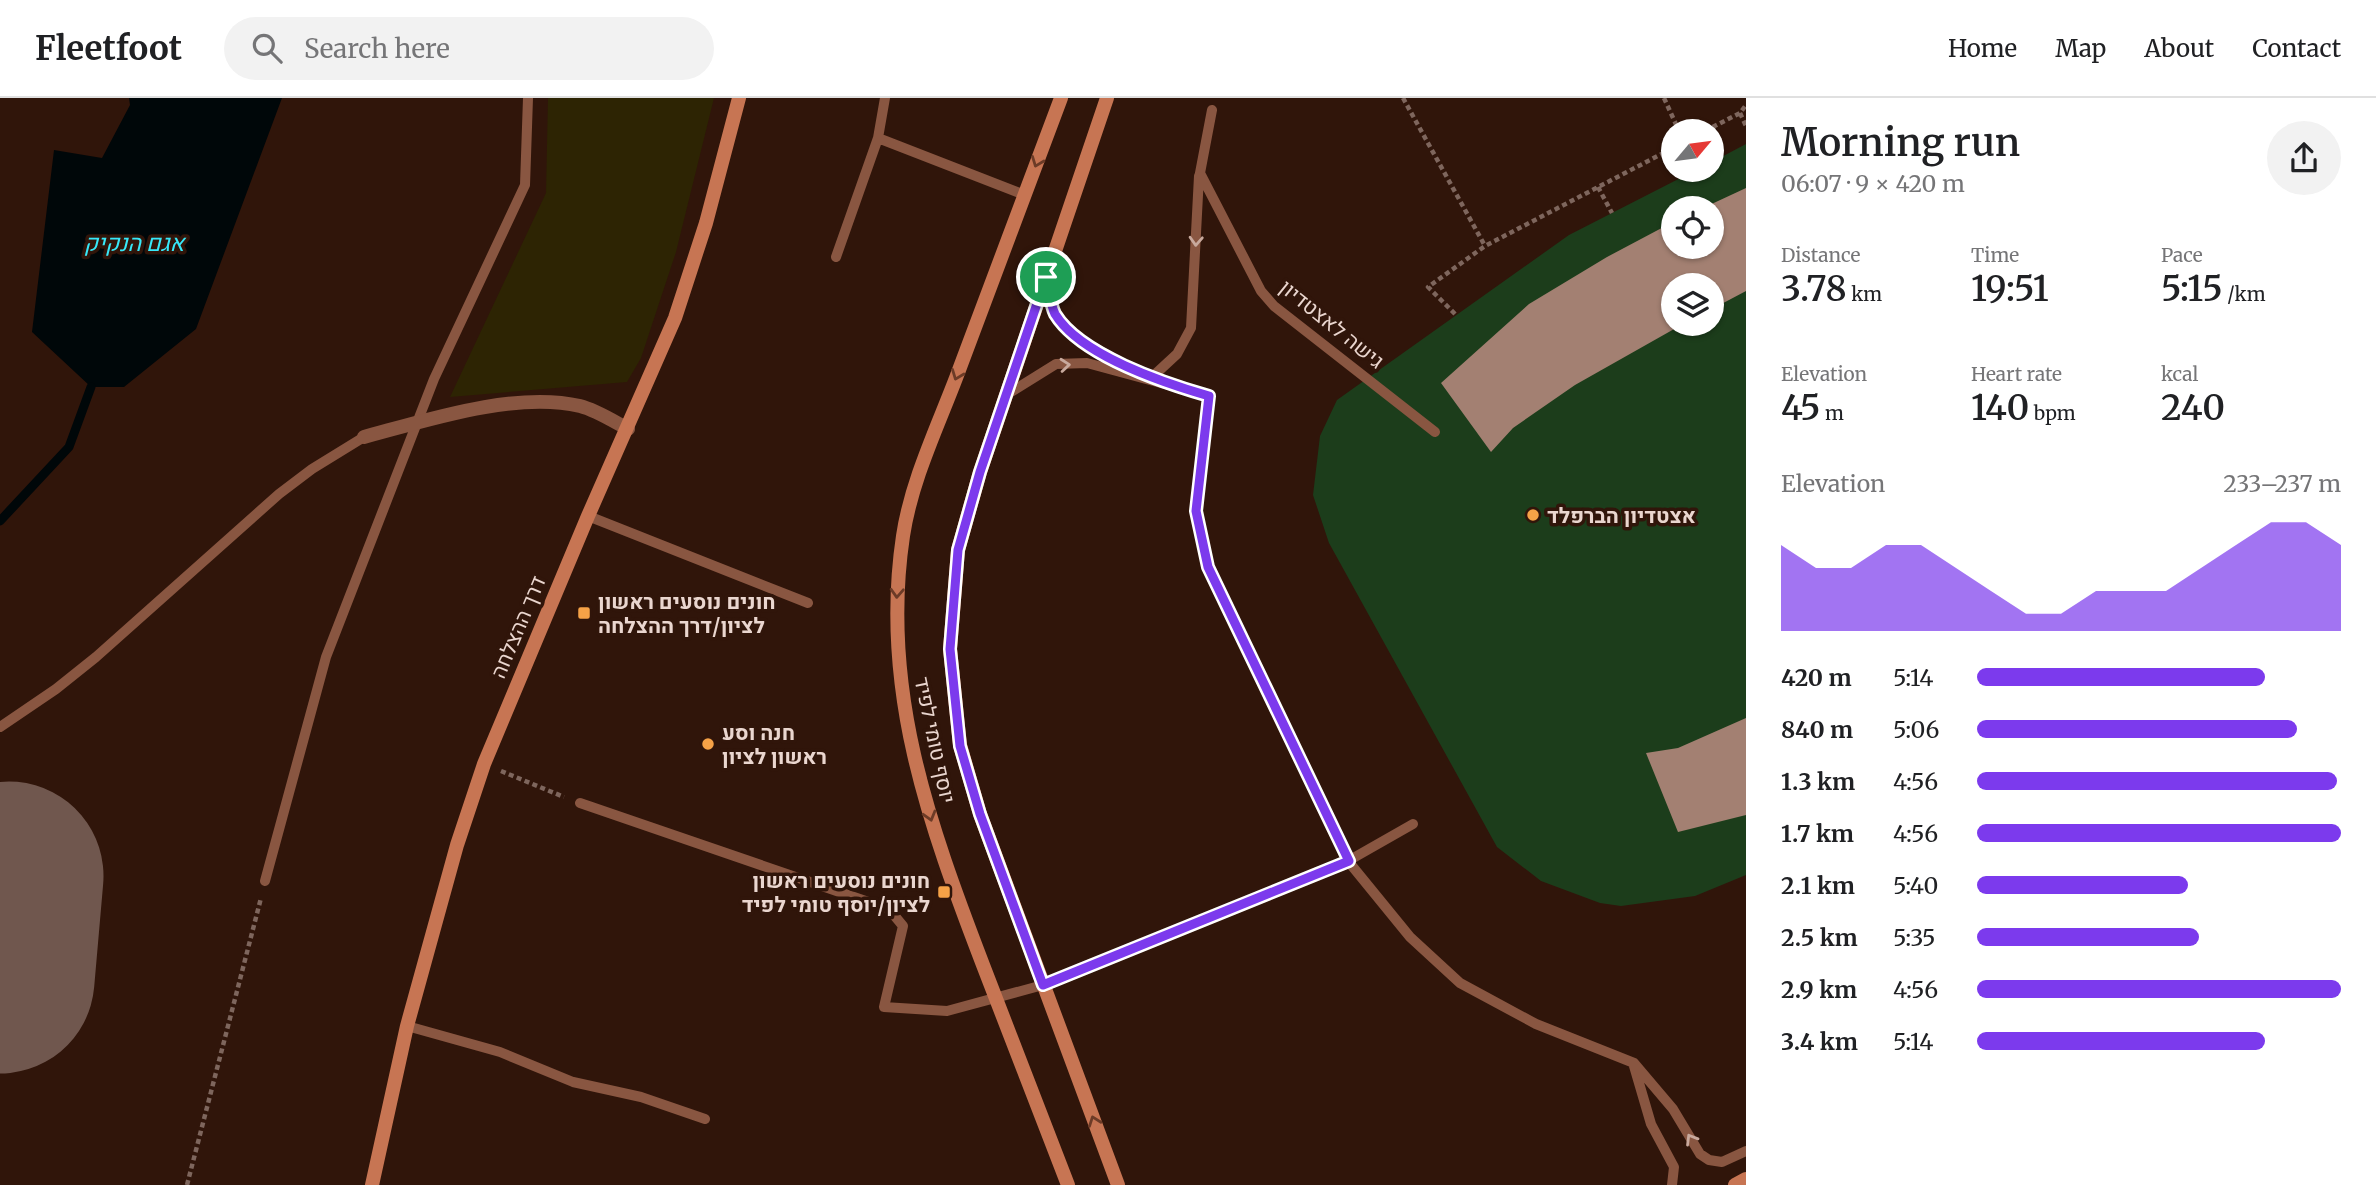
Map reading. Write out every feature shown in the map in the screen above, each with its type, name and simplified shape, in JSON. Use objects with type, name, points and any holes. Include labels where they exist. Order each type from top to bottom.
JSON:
[{"type":"street","name":"דרך ההצלחה","points":[[372,1185],[407,1026],[457,845],[484,764],[588,516],[676,318],[706,223],[739,98]]},
{"type":"street","name":"יוסף טומי לפיד","points":[[1061,98],[925,457],[903,532],[896,592],[897,655],[902,706],[913,757],[952,884],[1068,1185]]},
{"type":"street","name":"יוסף טומי לפיד","points":[[1107,98],[1006,396],[958,550],[950,649],[960,746],[980,814],[1118,1185]]},
{"type":"street","points":[[364,437],[516,403],[557,402],[583,407],[628,429]]},
{"type":"street","points":[[1735,1185],[1746,1179]]},
{"type":"lane","points":[[265,881],[326,657],[434,379],[525,185],[528,98]]},
{"type":"lane","points":[[836,257],[878,138],[885,98]]},
{"type":"lane","points":[[1150,379],[1177,354],[1191,328],[1200,173],[1212,110]]},
{"type":"lane","points":[[878,138],[1025,195]]},
{"type":"lane","name":"גישה לאצטדיון","points":[[1200,173],[1267,299],[1436,432]]},
{"type":"lane","points":[[1046,277],[1054,312],[1072,335],[1150,379]]},
{"type":"lane","points":[[1006,396],[1056,364],[1087,363],[1209,396],[1196,511],[1208,567],[1349,861],[1410,937],[1460,983],[1536,1024],[1634,1063],[1673,1109],[1700,1154],[1709,1160],[1722,1162],[1746,1151]]},
{"type":"lane","points":[[0,727],[56,690],[312,468],[364,437]]},
{"type":"lane","points":[[588,516],[808,603]]},
{"type":"lane","points":[[580,803],[889,909],[903,926],[884,1007],[947,1011],[1043,985],[1349,861],[1413,824]]},
{"type":"lane","points":[[407,1026],[499,1052],[573,1082],[641,1097],[705,1119]]},
{"type":"lane","points":[[1634,1063],[1651,1124],[1674,1167],[1672,1185]]},
{"type":"path","points":[[1403,98],[1485,246]]},
{"type":"path","points":[[1664,98],[1674,119]]},
{"type":"path","points":[[1724,121],[1740,113],[1746,105]]},
{"type":"path","points":[[1740,113],[1746,126]]},
{"type":"path","points":[[1455,314],[1428,287],[1485,246],[1661,154]]},
{"type":"path","points":[[1598,187],[1612,213]]},
{"type":"path","points":[[484,764],[580,803]]},
{"type":"path","points":[[187,1185],[265,881]]},
{"type":"green space","name":"אצטדיון הברפלד","points":[[1746,144],[1746,875],[1695,896],[1621,906],[1600,903],[1541,881],[1497,847],[1329,543],[1313,495],[1320,436],[1337,400],[1569,235],[1673,182],[1724,182],[1724,156]]},
{"type":"sand","points":[[548,98],[714,98],[676,252],[641,358],[627,382],[450,397],[546,193]]},
{"type":"water","name":"אגם הנקיק","points":[[129,98],[282,98],[196,329],[124,387],[91,387],[32,332],[54,150],[102,158],[130,105]]},
{"type":"building","points":[[1746,188],[1746,291],[1724,303],[1724,273],[1661,273],[1662,336],[1575,385],[1513,428],[1491,452],[1441,383],[1529,304],[1661,228],[1661,259],[1724,259],[1724,198]]},
{"type":"building","points":[[1746,718],[1746,815],[1678,832],[1646,753],[1678,748]]},
{"type":"waterway","points":[[0,521],[69,447],[91,387]]},
{"type":"runway","points":[[0,979],[9,876]]},
{"type":"place","name":"אצטדיון הברפלד","points":[[1533,515]]},
{"type":"place","name":"חונים נוסעים ראשון לציון/דרך ההצלחה","points":[[584,613]]},
{"type":"place","name":"חנה וסע ראשון לציון","points":[[708,744]]},
{"type":"place","name":"חונים נוסעים ראשון לציון/יוסף טומי לפיד","points":[[944,892]]},
{"type":"route","points":[[1046,277],[1054,312],[1072,335],[1150,379],[1209,396],[1196,511],[1208,567],[1349,861],[1043,985],[980,814],[960,746],[953,701],[950,649],[958,550],[980,472],[1046,277]]}]
